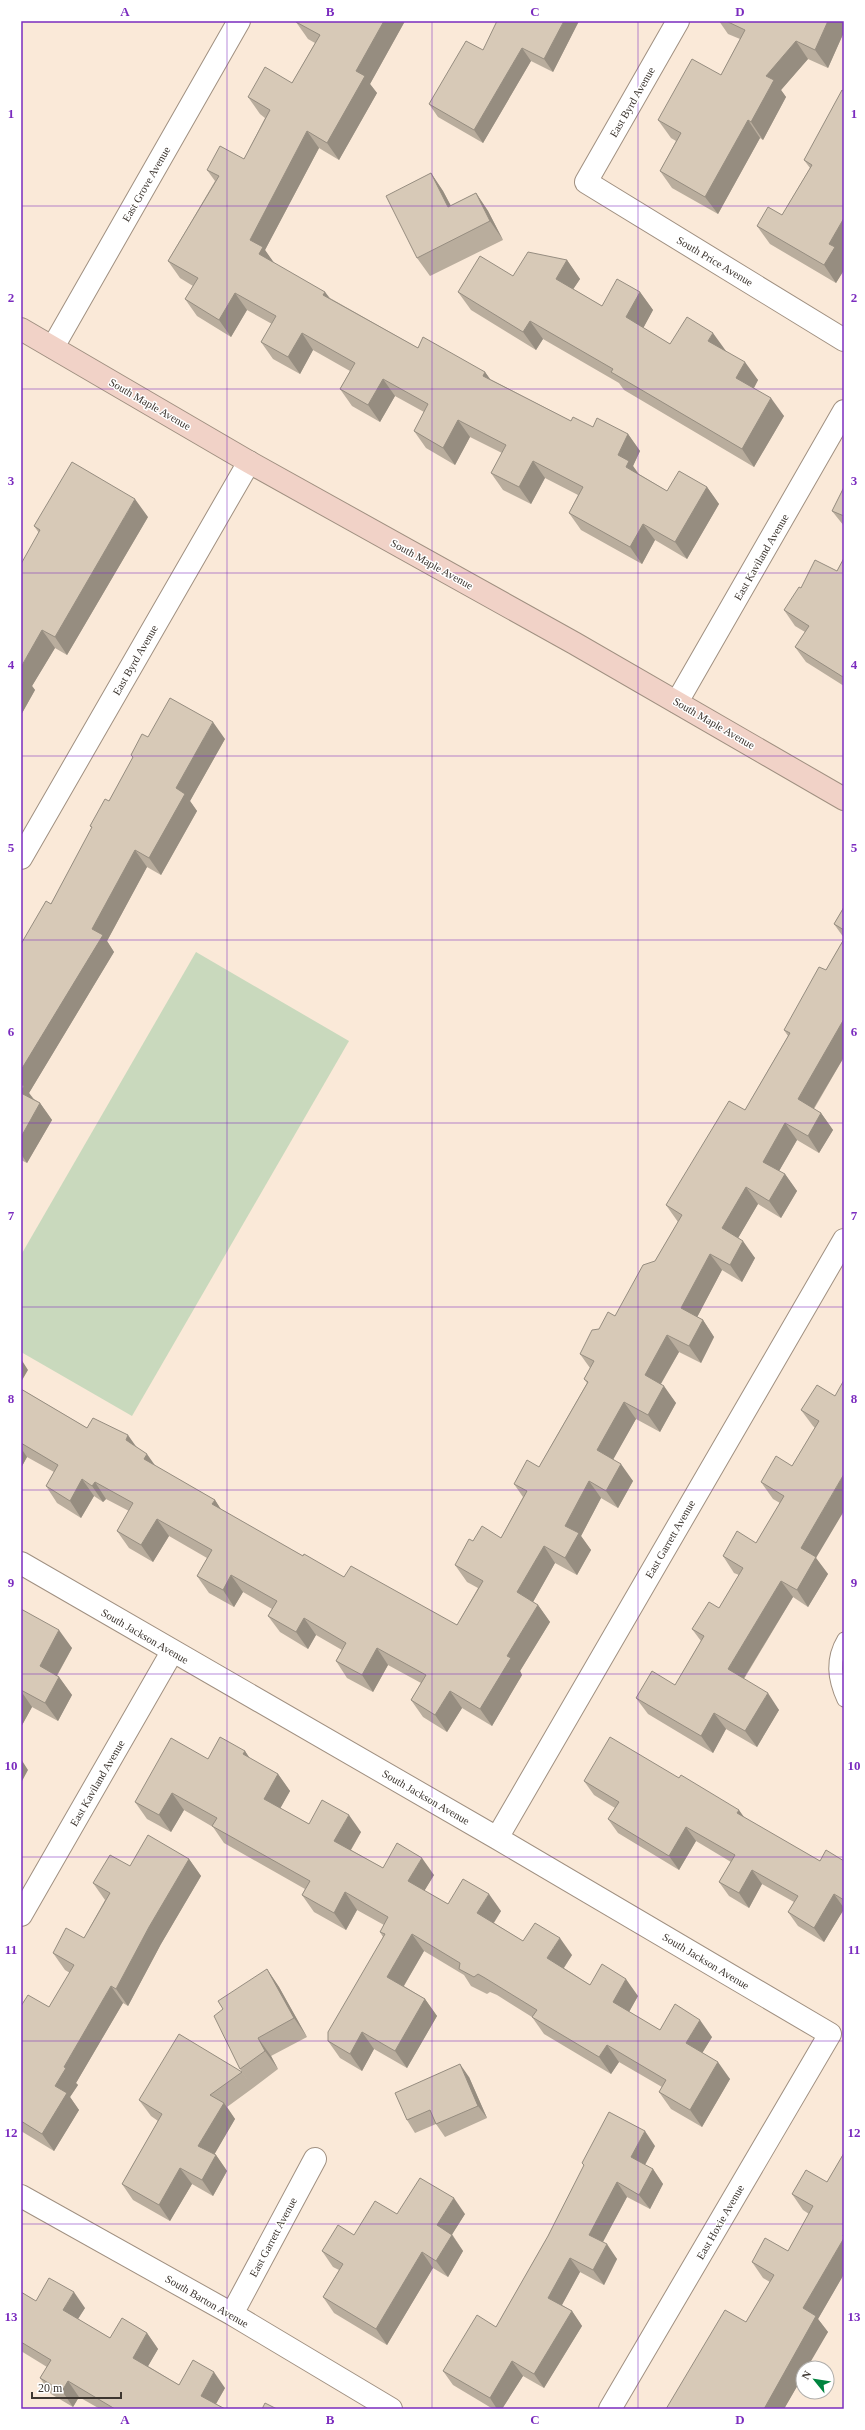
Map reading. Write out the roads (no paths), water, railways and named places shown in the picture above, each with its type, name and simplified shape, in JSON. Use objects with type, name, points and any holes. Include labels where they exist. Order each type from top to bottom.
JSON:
[{"type":"main road","name":"South Maple Avenue","points":[[21,329],[249,462],[677,702],[844,799]]},
{"type":"street","name":"East Grove Avenue","points":[[53,347],[239,21]]},
{"type":"street","name":"East Byrd Avenue","points":[[586,182],[678,21]]},
{"type":"street","name":"South Price Avenue","points":[[586,182],[844,340]]},
{"type":"street","name":"East Kaviland Avenue","points":[[677,702],[844,411]]},
{"type":"street","name":"East Byrd Avenue","points":[[21,858],[249,462]]},
{"type":"street","name":"East Garrett Avenue","points":[[497,1838],[844,1240]]},
{"type":"street","name":"South Jackson Avenue","points":[[21,1563],[172,1652],[497,1838],[830,2034]]},
{"type":"street","name":"East Kaviland Avenue","points":[[21,1915],[172,1652]]},
{"type":"street","name":"East Hoxie Avenue","points":[[610,2409],[830,2034]]},
{"type":"street","name":"East Garrett Avenue","points":[[232,2314],[315,2159]]},
{"type":"street","name":"South Barton Avenue","points":[[21,2196],[232,2314],[391,2409]]},
{"type":"lane","points":[[844,1638],[836,1652],[836,1674],[844,1700]]}]
